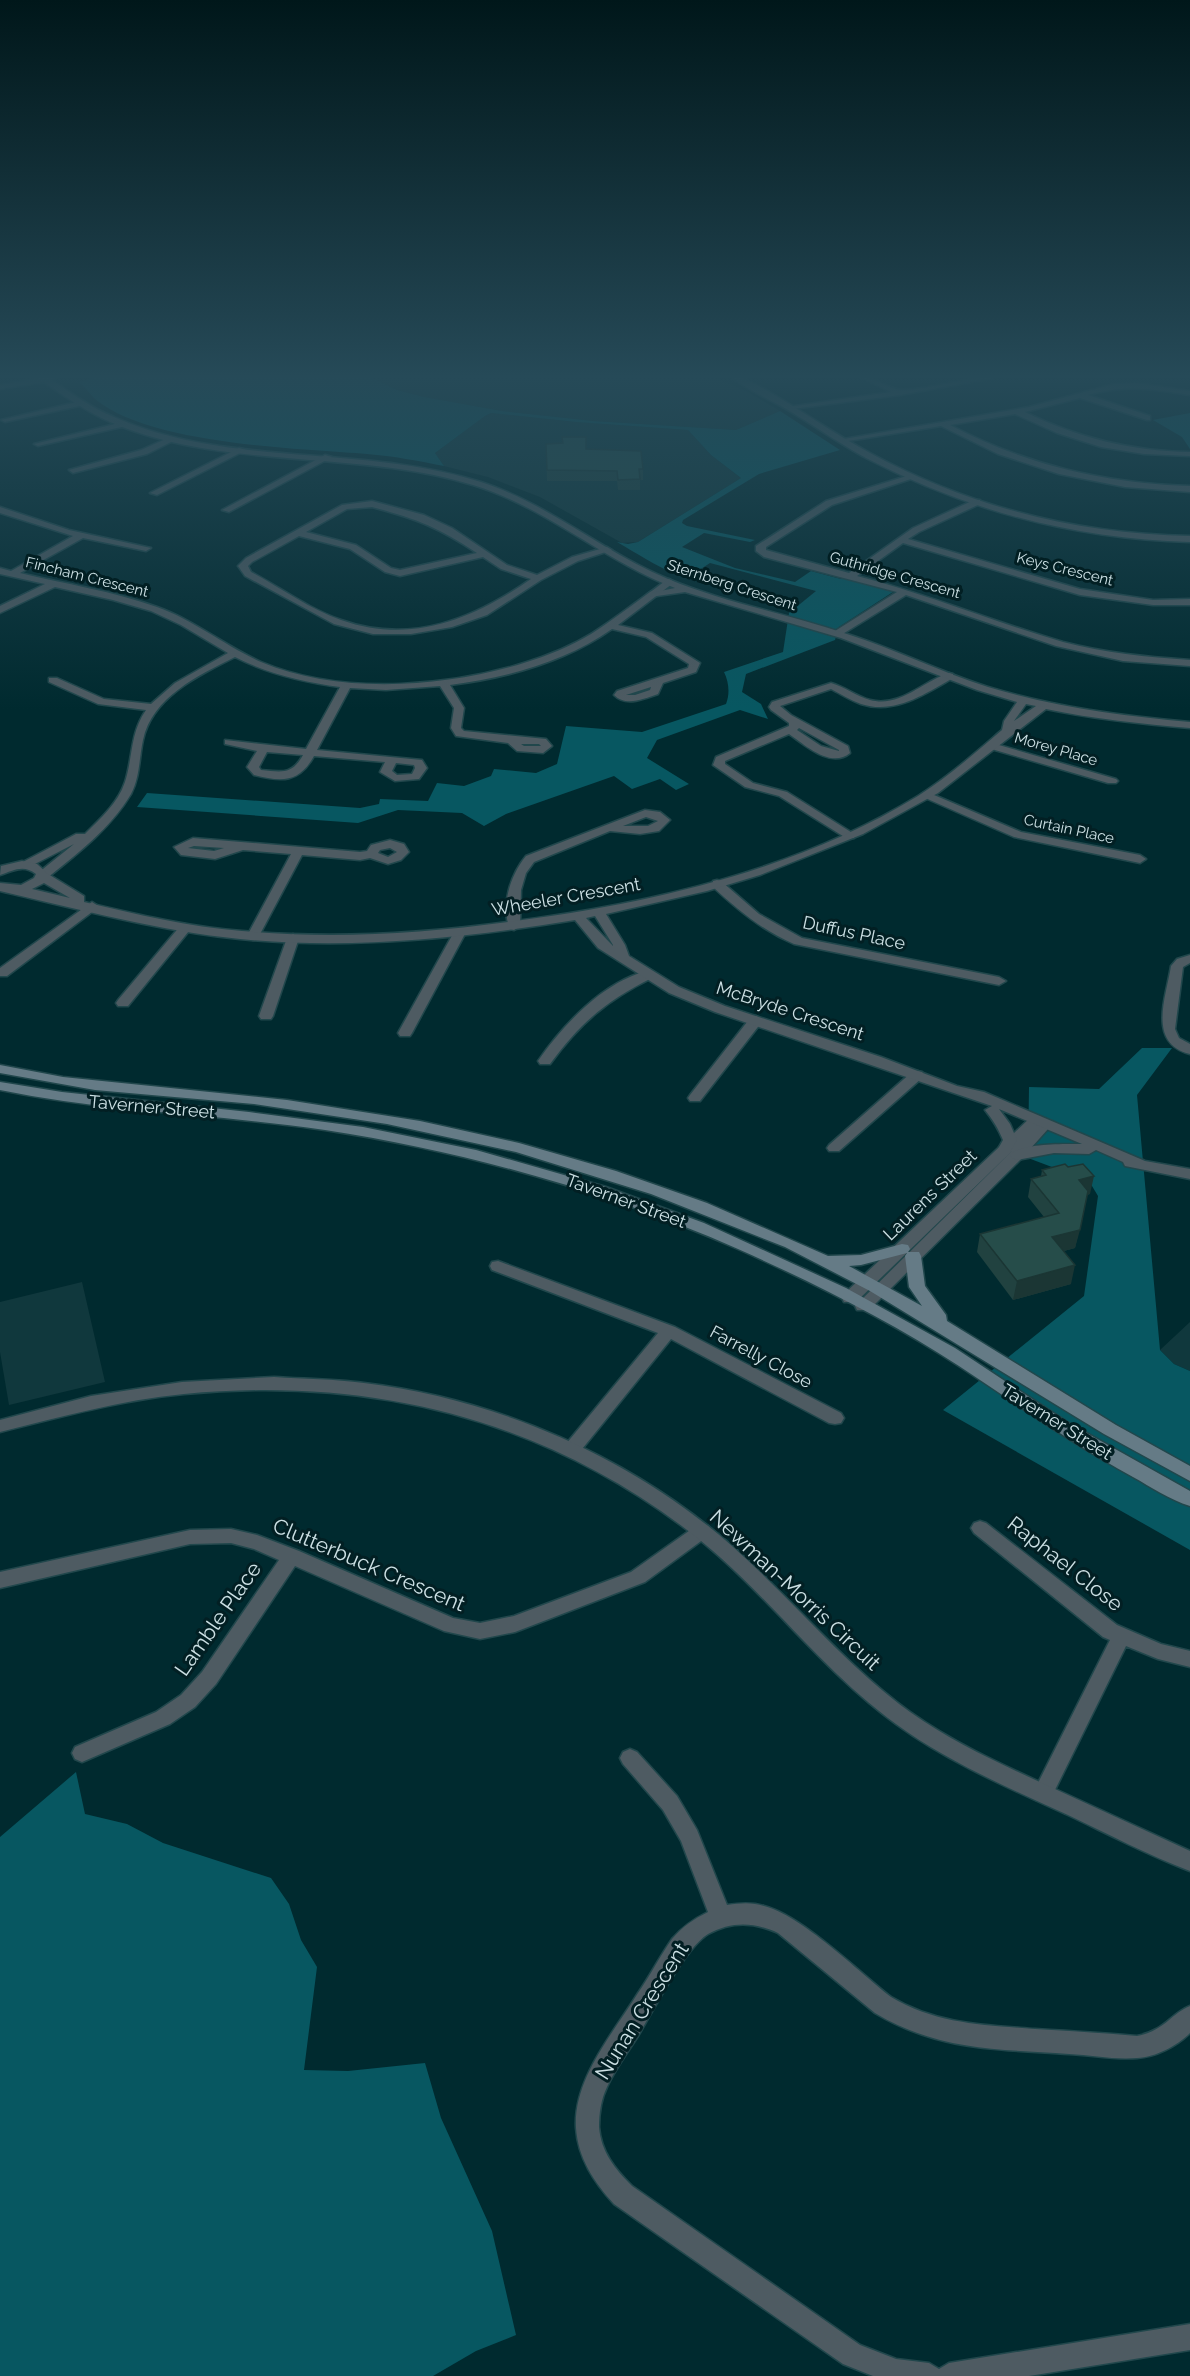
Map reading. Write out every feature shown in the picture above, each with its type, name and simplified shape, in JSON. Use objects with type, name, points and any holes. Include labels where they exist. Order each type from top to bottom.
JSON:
[{"type":"main road","name":"Taverner Street","points":[[0,1069],[108,1088],[327,1109],[481,1139],[597,1171],[676,1197],[750,1227],[874,1286],[951,1329],[1101,1425],[1190,1474]]},
{"type":"main road","name":"Taverner Street","points":[[0,1086],[93,1102],[245,1115],[403,1138],[477,1154],[579,1183],[663,1213],[739,1244],[857,1302],[934,1343],[1118,1461],[1190,1499]]},
{"type":"main road","points":[[825,1261],[861,1260],[908,1253],[920,1294],[951,1329]]},
{"type":"street","points":[[154,493],[162,489]]},
{"type":"street","points":[[226,510],[267,489]]},
{"type":"street","name":"Sternberg Crescent","points":[[491,489],[525,501],[658,578],[691,591],[838,633],[949,676],[1024,700],[1115,718],[1190,725]]},
{"type":"street","name":"Guthridge Crescent","points":[[875,489],[829,503],[760,548],[767,555],[905,591],[1060,644],[1123,658],[1190,663]]},
{"type":"street","points":[[943,489],[977,502],[1043,522],[1084,531],[1130,537],[1190,539]]},
{"type":"street","points":[[851,576],[900,540],[933,521],[977,502]]},
{"type":"street","points":[[538,578],[504,567],[436,523],[372,504],[345,507],[249,560],[243,566],[243,569],[331,619],[361,629],[397,632],[415,631],[466,620],[500,605],[538,578],[567,562],[608,550]]},
{"type":"street","points":[[0,510],[80,536],[146,548]]},
{"type":"street","points":[[297,533],[353,548],[388,570],[400,573],[485,554]]},
{"type":"street","points":[[12,574],[80,536]]},
{"type":"street","name":"Keys Crescent","points":[[900,540],[1078,590],[1137,600],[1190,602]]},
{"type":"street","name":"Fincham Crescent","points":[[0,571],[100,593],[155,610],[192,626],[239,656],[298,676],[347,684],[407,685],[442,682],[502,671],[570,649],[611,626],[669,582]]},
{"type":"street","name":"Fincham Crescent","points":[[637,605],[640,597],[658,578]]},
{"type":"street","points":[[0,610],[55,584]]},
{"type":"street","points":[[653,595],[670,591],[691,591]]},
{"type":"street","points":[[838,633],[905,591]]},
{"type":"street","points":[[611,626],[649,635],[695,663],[692,670],[659,681]]},
{"type":"street","points":[[0,896],[14,889],[32,885],[89,837],[123,795],[133,774],[140,732],[154,708],[187,681],[239,656]]},
{"type":"street","points":[[785,716],[843,691],[868,703],[883,705],[918,693],[949,676]]},
{"type":"street","points":[[53,680],[102,702],[154,708]]},
{"type":"street","points":[[442,682],[460,708],[457,732],[468,737],[511,740]]},
{"type":"street","points":[[264,748],[253,766],[254,770],[261,775],[294,774],[301,769],[347,684]]},
{"type":"street","name":"Wheeler Crescent","points":[[1006,732],[1009,722],[1024,700]]},
{"type":"street","name":"Wheeler Crescent","points":[[0,887],[185,928],[293,939],[358,939],[460,932],[578,916],[717,884],[787,862],[850,836],[927,795],[963,771],[1006,732],[1021,724],[1044,705]]},
{"type":"street","points":[[785,716],[795,725],[790,731],[725,755],[720,759],[719,765],[749,785],[783,794],[850,836]]},
{"type":"street","points":[[785,716],[844,748],[845,753],[838,756],[829,754],[790,731]]},
{"type":"street","points":[[229,742],[245,747],[392,759]]},
{"type":"street","name":"Morey Place","points":[[992,746],[1112,781]]},
{"type":"street","name":"Curtain Place","points":[[927,795],[1018,835],[1140,860]]},
{"type":"street","points":[[0,871],[24,864],[98,826]]},
{"type":"street","points":[[514,926],[514,891],[524,865],[539,854],[611,828]]},
{"type":"street","points":[[239,847],[347,856],[372,854]]},
{"type":"street","points":[[253,936],[298,852]]},
{"type":"street","points":[[0,861],[24,864]]},
{"type":"street","name":"Wheeler Crescent","points":[[24,864],[38,868],[42,876],[92,906]]},
{"type":"street","name":"Duffus Place","points":[[717,884],[758,921],[798,941],[999,981]]},
{"type":"street","points":[[2,973],[92,906]]},
{"type":"street","name":"McBryde Crescent","points":[[598,912],[619,945],[623,956]]},
{"type":"street","name":"McBryde Crescent","points":[[578,916],[603,945],[623,956],[647,975],[704,1004],[917,1075],[953,1089],[992,1110],[1129,1160]]},
{"type":"street","points":[[123,1003],[185,928]]},
{"type":"street","points":[[405,1033],[460,932]]},
{"type":"street","points":[[266,1016],[293,939]]},
{"type":"street","points":[[1190,959],[1177,966],[1168,1029],[1173,1040],[1190,1050]]},
{"type":"street","points":[[545,1061],[567,1029],[584,1012],[603,997],[647,975]]},
{"type":"street","points":[[695,1098],[756,1020]]},
{"type":"street","points":[[834,1148],[917,1075]]},
{"type":"street","name":"McBryde Crescent","points":[[953,1089],[979,1095],[1089,1149],[1190,1174]]},
{"type":"street","points":[[992,1110],[1002,1119],[1010,1140],[1011,1152],[1054,1148],[1089,1149]]},
{"type":"street","name":"Laurens Street","points":[[857,1302],[1038,1125]]},
{"type":"street","name":"Farrelly Close","points":[[498,1266],[669,1331],[835,1418]]},
{"type":"street","points":[[572,1449],[669,1331]]},
{"type":"street","name":"Newman-Morris Circuit","points":[[0,1426],[97,1400],[196,1385],[266,1383],[343,1385],[397,1393],[458,1407],[506,1422],[572,1449],[630,1481],[702,1531],[886,1705],[926,1734],[969,1758],[1190,1861]]},
{"type":"street","name":"Raphael Close","points":[[980,1528],[1090,1616],[1121,1637],[1190,1659]]},
{"type":"street","name":"Clutterbuck Crescent","points":[[0,1580],[204,1536],[231,1536],[257,1542],[292,1556],[451,1625],[470,1630],[490,1631],[515,1624],[638,1577],[702,1531]]},
{"type":"street","name":"Lamble Place","points":[[82,1753],[163,1718],[188,1701],[209,1678],[292,1556]]},
{"type":"street","name":"Raphael Close","points":[[1043,1793],[1121,1637]]},
{"type":"street","points":[[630,1758],[670,1803],[690,1837],[721,1917]]},
{"type":"street","name":"Nunan Crescent","points":[[929,2376],[896,2372],[852,2355],[623,2195],[606,2179],[593,2157],[589,2145],[587,2108],[599,2078],[681,1947],[698,1928],[721,1917],[742,1913],[764,1916],[786,1926],[883,2005],[900,2015],[934,2029],[970,2036],[1137,2047],[1151,2044],[1176,2032],[1190,2016]]},
{"type":"street","points":[[957,2376],[1190,2337]]},
{"type":"shaded area","points":[[519,489],[723,489],[638,542],[622,543],[540,497]]},
{"type":"shaded area","points":[[723,489],[734,489],[683,520],[682,523],[755,540],[750,542],[704,533],[682,547],[735,568],[795,582],[811,571],[841,579],[847,576],[896,590],[839,627],[835,640],[746,674],[742,692],[761,704],[768,719],[740,710],[657,740],[647,758],[689,784],[676,790],[660,779],[632,789],[614,776],[506,814],[484,826],[462,813],[398,810],[358,823],[137,807],[147,793],[360,808],[379,804],[380,799],[428,801],[437,783],[464,786],[491,776],[494,769],[536,773],[557,764],[566,726],[642,732],[726,704],[728,688],[724,672],[783,652],[789,613],[816,591],[710,563],[693,574],[715,581],[693,580],[679,576],[651,562],[617,542],[628,544],[638,542]]},
{"type":"shaded area","points":[[1142,1048],[1172,1048],[1137,1095],[1160,1350],[1174,1364],[1190,1371],[1190,1550],[943,1410],[1084,1296],[1098,1196],[1089,1181],[1028,1158],[1029,1087],[1099,1089]]},
{"type":"shaded area","points":[[82,1282],[105,1382],[9,1405],[0,1352],[0,1302]]},
{"type":"shaded area","points":[[1190,1322],[1190,1371],[1174,1364],[1160,1350]]},
{"type":"shaded area","points":[[76,1772],[85,1814],[127,1824],[163,1843],[271,1878],[289,1904],[301,1940],[317,1967],[304,2070],[348,2071],[425,2063],[441,2118],[492,2231],[516,2335],[476,2351],[433,2376],[0,2376],[0,1837]]},
{"type":"building","points":[[1065,1164],[1068,1167],[1083,1164],[1094,1176],[1079,1180],[1088,1191],[1080,1230],[1052,1237],[1075,1265],[1017,1281],[980,1234],[1059,1213],[1031,1179],[1046,1175],[1042,1170]]}]
